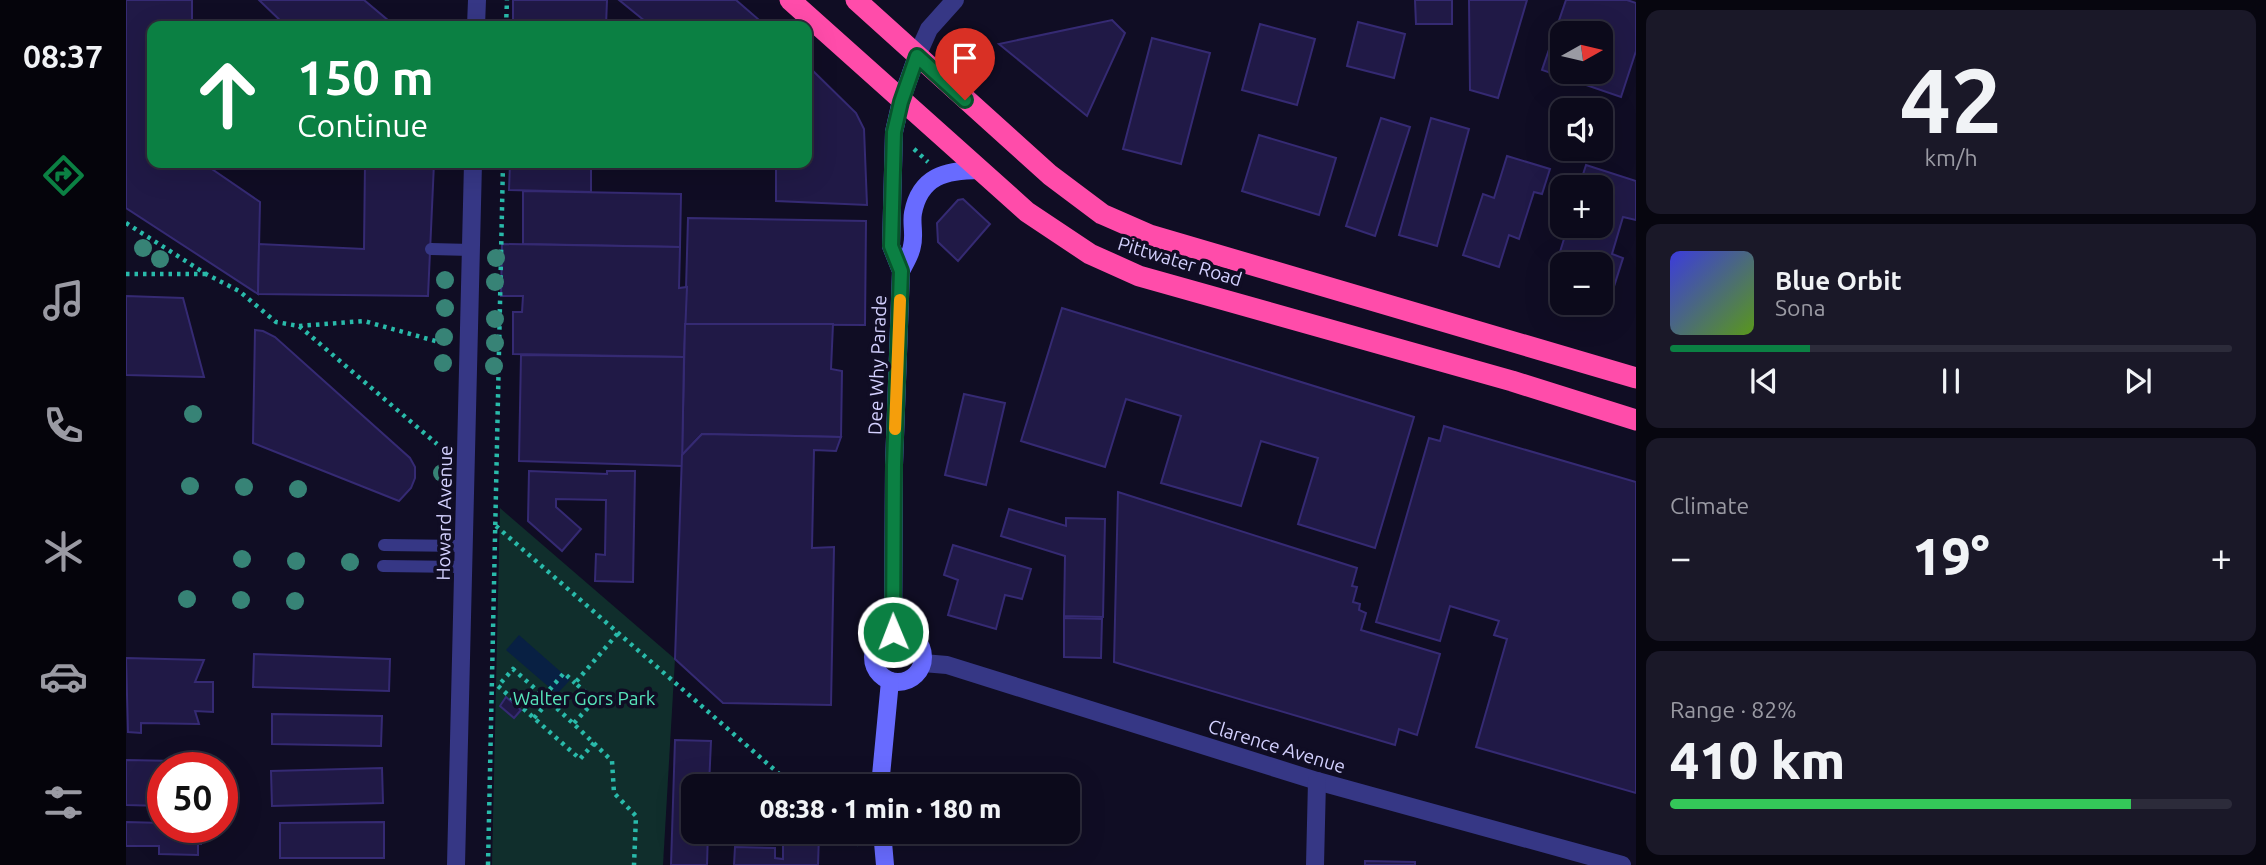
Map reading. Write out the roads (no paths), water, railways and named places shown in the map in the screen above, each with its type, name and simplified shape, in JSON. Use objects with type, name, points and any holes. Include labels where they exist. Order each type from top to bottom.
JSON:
[{"type":"highway","name":"Pittwater Road","points":[[790,0],[1027,212],[1090,254],[1139,276],[1513,381],[1636,420]]},
{"type":"highway","name":"Pittwater Road","points":[[856,0],[1050,175],[1102,214],[1125,225],[1636,379]]},
{"type":"main road","name":"Dee Why Parade","points":[[893,632],[894,465],[901,271],[891,246],[894,132],[917,56]]},
{"type":"main road","points":[[901,271],[912,246],[913,213],[922,191],[935,177],[954,170],[979,170]]},
{"type":"main road","points":[[893,632],[909,635],[921,646],[923,663],[914,677],[899,682],[890,681],[877,672],[873,656],[879,640],[893,632]]},
{"type":"main road","points":[[881,774],[890,681]]},
{"type":"main road","points":[[883,844],[885,865]]},
{"type":"street","points":[[476,21],[477,0]]},
{"type":"street","points":[[917,56],[929,29],[955,0]]},
{"type":"street","name":"Howard Avenue","points":[[457,865],[473,168]]},
{"type":"street","name":"Clarence Avenue","points":[[923,663],[947,665],[1317,781],[1622,865]]},
{"type":"street","points":[[1315,865],[1317,781]]},
{"type":"lane","points":[[431,249],[471,250]]},
{"type":"lane","points":[[383,545],[464,546]]},
{"type":"lane","points":[[383,566],[463,567]]},
{"type":"water","points":[[519,635],[570,680],[557,694],[506,650]]},
{"type":"park label","name":"Walter Gors Park","points":[[584,698]]}]
